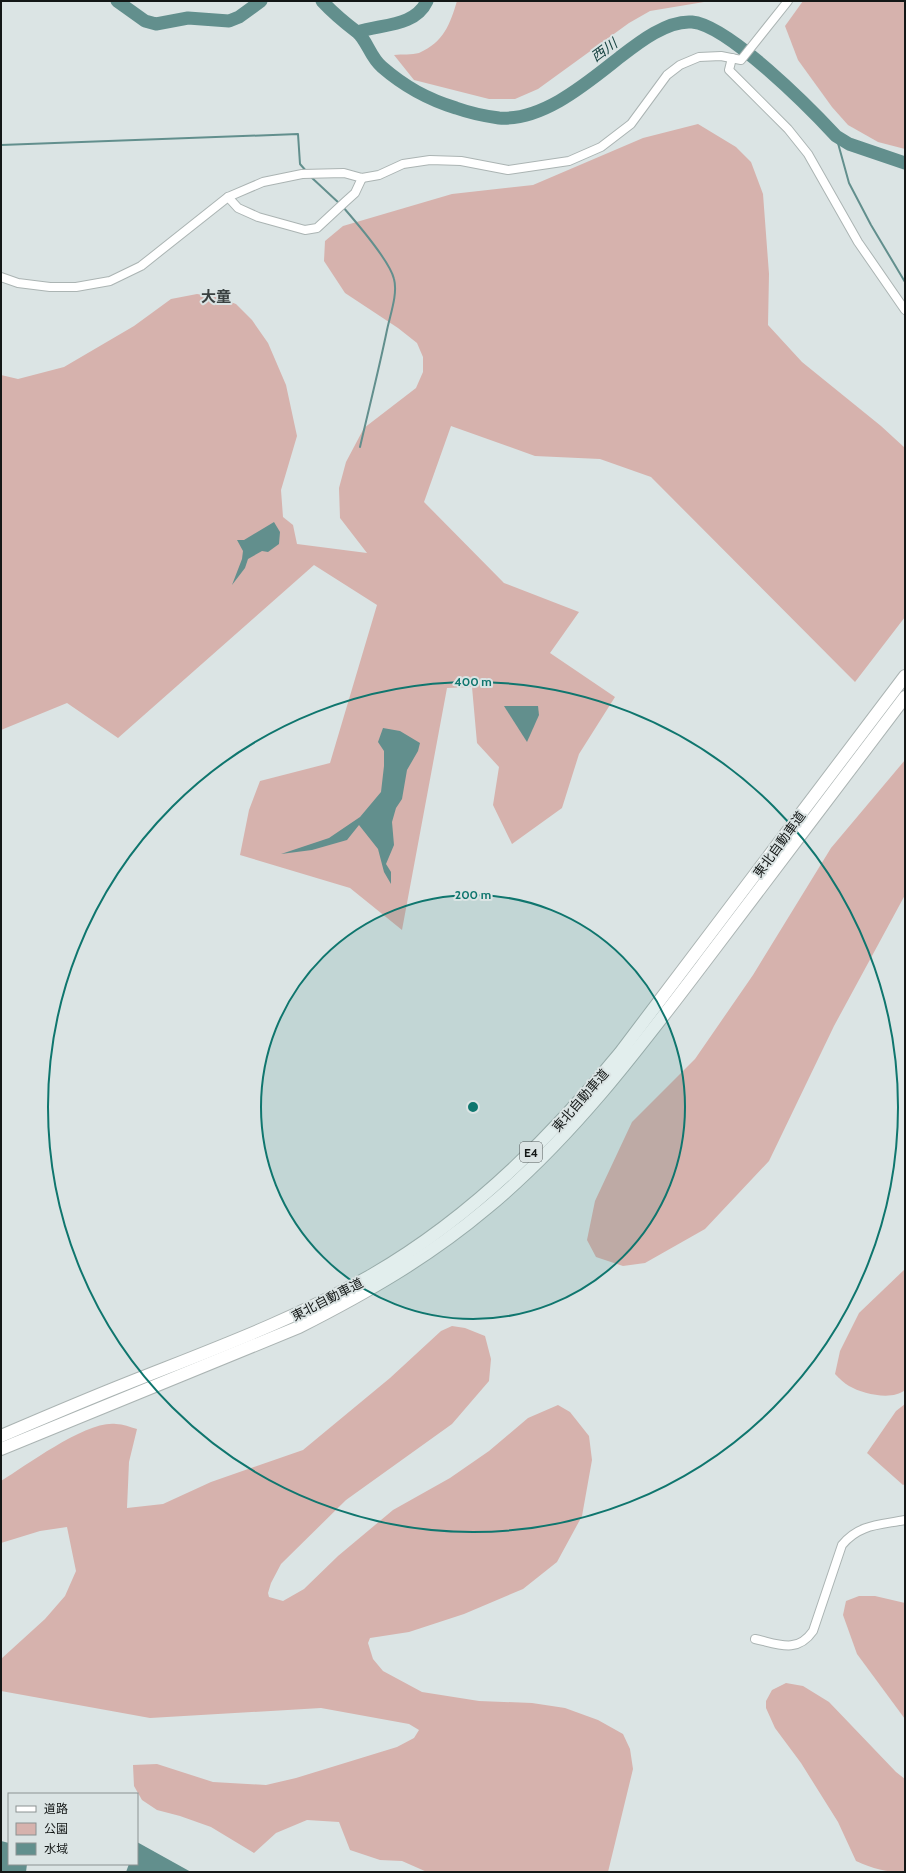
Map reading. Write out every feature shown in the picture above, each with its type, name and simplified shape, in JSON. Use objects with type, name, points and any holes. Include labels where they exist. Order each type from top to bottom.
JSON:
[{"type":"highway","name":"東北自動車道","points":[[1,1436],[128,1383],[286,1320],[373,1274],[407,1253],[447,1224],[507,1174],[542,1142],[579,1102],[625,1047],[905,676]]},
{"type":"highway","name":"東北自動車道","points":[[1,1449],[299,1327],[344,1305],[409,1266],[456,1233],[487,1208],[550,1150],[583,1116],[631,1059],[905,697]]},
{"type":"highway","points":[[1,1428],[74,1397],[128,1383]]},
{"type":"street","points":[[1,277],[18,283],[50,287],[76,287],[110,281],[141,266],[228,197],[263,182],[303,174],[344,173],[362,178],[380,175],[403,164],[430,160],[462,161],[508,170],[569,161],[601,147],[631,124],[668,75],[680,65],[699,57],[721,56],[741,60],[788,1]]},
{"type":"street","points":[[732,58],[729,70],[788,129],[808,154],[858,242],[905,310]]},
{"type":"street","points":[[228,197],[238,208],[258,216],[305,230],[317,228],[338,209],[355,193],[362,178]]},
{"type":"street","points":[[755,1639],[790,1646],[800,1644],[807,1639],[813,1631],[834,1562],[842,1545],[851,1534],[865,1527],[905,1520]]},
{"type":"green space","points":[[457,1],[710,1],[650,11],[629,23],[538,89],[515,99],[489,99],[414,80],[394,55],[419,53],[428,49],[445,32]]},
{"type":"green space","points":[[803,1],[905,1],[905,149],[878,142],[848,125],[832,107],[798,60],[785,26]]},
{"type":"green space","points":[[698,124],[736,147],[751,162],[763,194],[769,274],[768,325],[802,362],[881,426],[905,448],[905,617],[855,682],[651,477],[600,459],[535,456],[451,426],[424,502],[504,583],[579,612],[550,653],[615,697],[579,754],[562,808],[512,844],[493,805],[499,767],[477,743],[472,687],[447,688],[402,930],[350,888],[240,855],[249,810],[260,781],[330,763],[377,605],[314,565],[118,738],[67,703],[1,730],[1,375],[18,379],[64,367],[134,326],[171,299],[197,294],[217,297],[236,304],[252,320],[268,343],[286,385],[297,436],[281,490],[283,517],[293,525],[297,544],[367,553],[340,518],[339,488],[346,462],[364,428],[416,388],[423,372],[423,357],[417,343],[398,328],[345,293],[324,261],[325,241],[343,226],[452,194],[533,185],[643,138]]},
{"type":"green space","points":[[905,760],[905,895],[834,1026],[769,1161],[705,1229],[645,1263],[623,1266],[596,1257],[587,1240],[595,1201],[632,1122],[695,1059],[753,975],[831,848]]},
{"type":"green space","points":[[905,1269],[905,1390],[893,1395],[885,1396],[862,1392],[849,1386],[835,1374],[840,1351],[859,1313]]},
{"type":"green space","points":[[452,1326],[465,1328],[485,1336],[491,1359],[489,1381],[452,1424],[346,1500],[281,1564],[271,1583],[268,1593],[269,1597],[283,1601],[304,1589],[338,1556],[393,1510],[450,1478],[489,1451],[528,1418],[558,1405],[570,1412],[589,1436],[592,1460],[582,1516],[557,1562],[523,1589],[464,1614],[409,1632],[370,1638],[368,1643],[373,1659],[383,1671],[422,1692],[479,1701],[532,1703],[565,1708],[598,1720],[623,1734],[630,1749],[633,1769],[608,1872],[427,1872],[402,1861],[380,1860],[350,1850],[339,1822],[307,1820],[276,1833],[254,1853],[211,1827],[157,1810],[142,1800],[134,1786],[133,1765],[157,1764],[213,1782],[266,1785],[296,1778],[397,1747],[414,1738],[419,1730],[409,1724],[321,1708],[150,1718],[1,1691],[1,1659],[45,1619],[65,1596],[76,1571],[67,1527],[40,1531],[1,1543],[1,1481],[57,1445],[74,1436],[89,1429],[104,1425],[121,1424],[137,1429],[129,1462],[127,1508],[163,1504],[211,1482],[303,1450],[390,1378],[441,1331]]},
{"type":"green space","points":[[905,1404],[905,1484],[903,1485],[867,1453],[896,1411]]},
{"type":"green space","points":[[859,1596],[875,1596],[905,1603],[905,1719],[857,1654],[843,1615],[846,1601]]},
{"type":"green space","points":[[786,1683],[803,1686],[829,1702],[896,1772],[905,1779],[905,1872],[880,1870],[856,1861],[838,1822],[801,1763],[775,1728],[766,1708],[766,1701],[772,1690]]},
{"type":"water","points":[[274,522],[280,532],[279,544],[268,552],[262,551],[248,559],[245,568],[232,585],[242,559],[243,551],[237,540],[244,540]]},
{"type":"water","points":[[504,706],[538,706],[539,715],[527,742]]},
{"type":"water","points":[[383,728],[400,731],[420,743],[418,751],[407,770],[402,799],[396,808],[392,822],[394,845],[386,864],[391,872],[391,884],[384,872],[378,849],[359,825],[347,840],[312,850],[281,854],[329,838],[360,817],[381,792],[384,751],[378,742]]},
{"type":"water","points":[[1,1841],[8,1843],[8,1865],[27,1865],[26,1872],[1,1872]]},
{"type":"water","points":[[138,1843],[191,1872],[126,1872],[129,1865],[138,1865]]},
{"type":"waterway","name":"西川","points":[[117,1],[145,21],[156,24],[188,18],[229,21],[239,17],[261,1]]},
{"type":"waterway","name":"西川","points":[[322,1],[360,35],[374,58],[382,67],[408,86],[445,104],[472,113],[499,118],[515,117],[548,107],[579,89],[635,45],[653,34],[682,22],[692,22],[707,27],[726,37],[747,52],[789,88],[836,136],[849,144],[905,163]]},
{"type":"waterway","points":[[358,32],[406,20],[414,16],[422,9],[427,1]]},
{"type":"waterway","points":[[1,145],[298,134],[300,164],[307,172]]},
{"type":"waterway","points":[[836,136],[849,183],[871,225],[905,282]]},
{"type":"waterway","points":[[311,177],[340,204]]},
{"type":"waterway","points":[[343,207],[380,252],[391,271],[395,285],[393,304],[360,447]]},
{"type":"district","name":"大童","points":[[216,297]]}]
